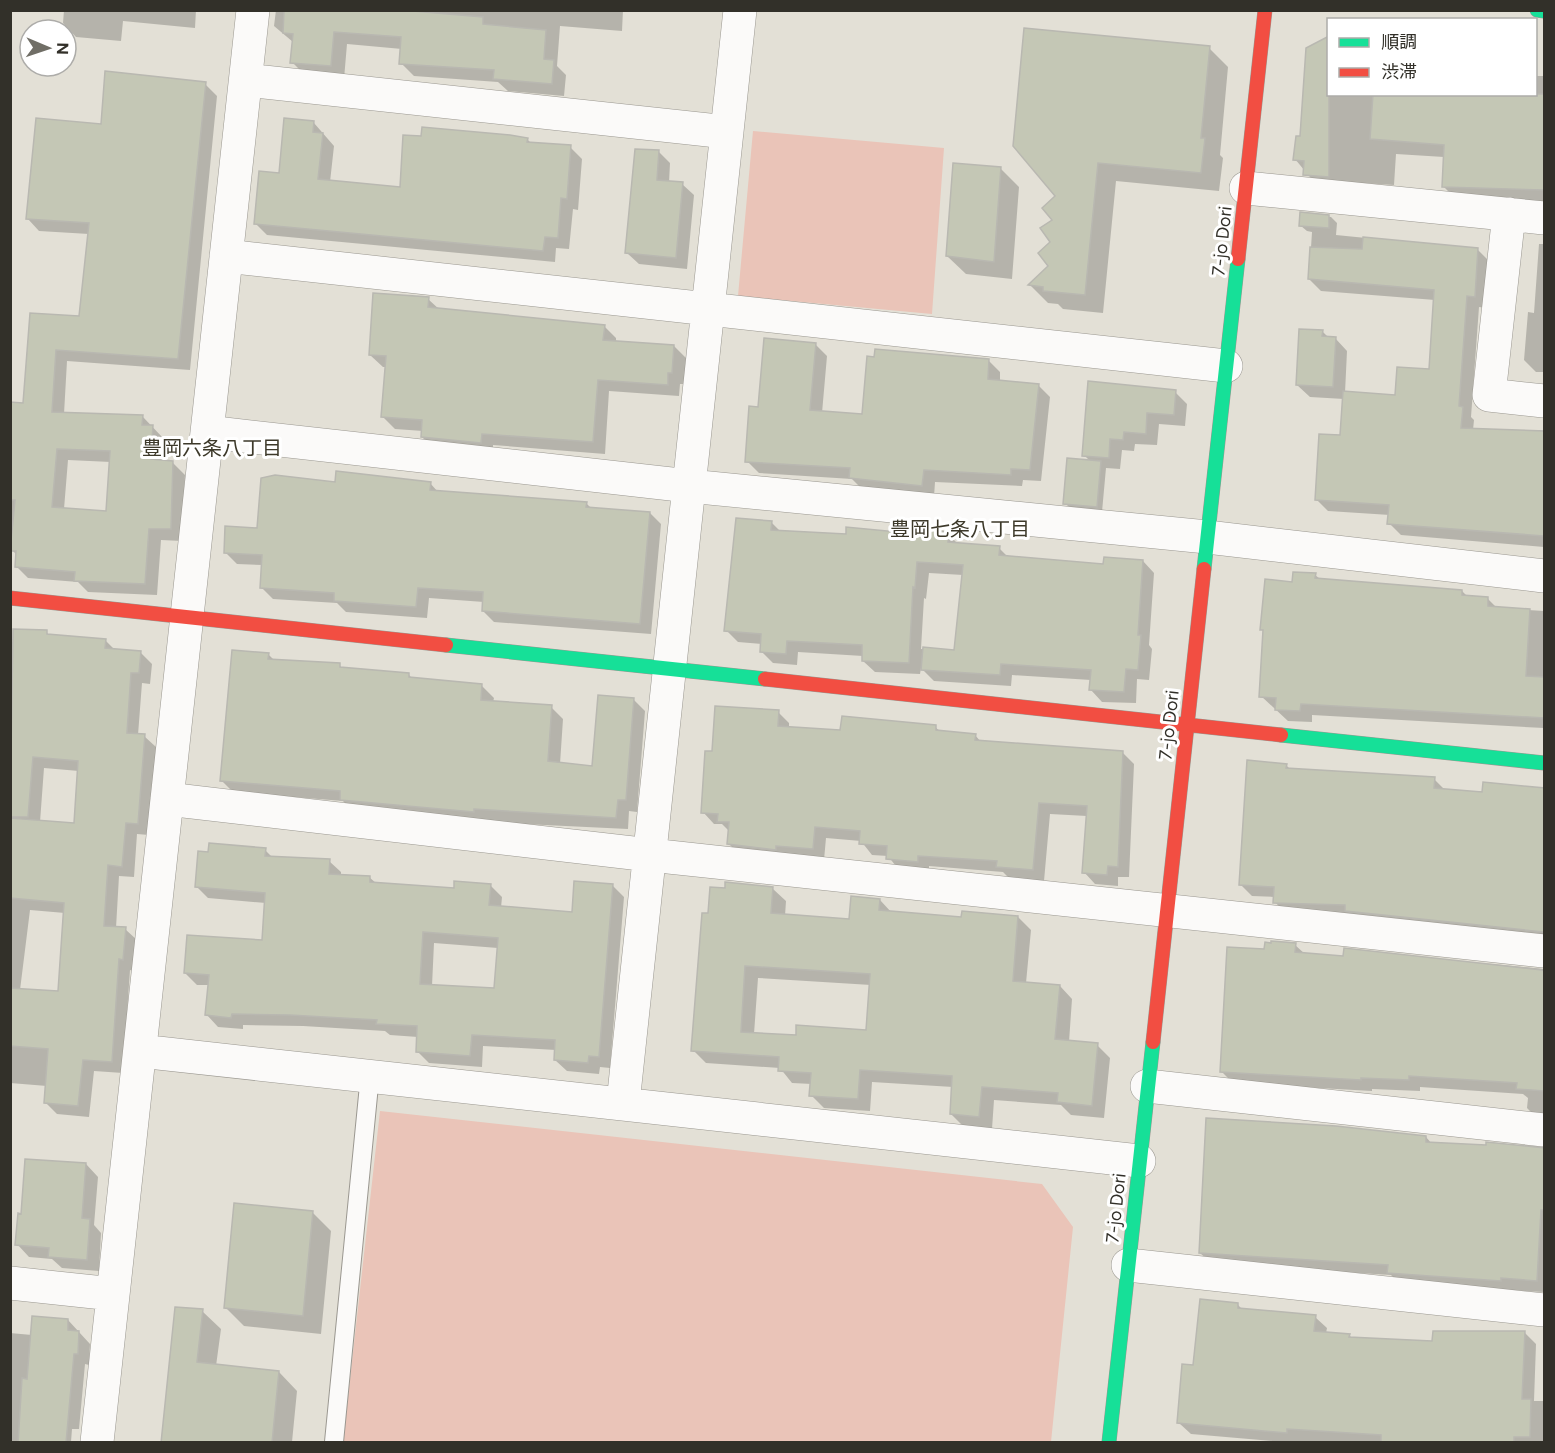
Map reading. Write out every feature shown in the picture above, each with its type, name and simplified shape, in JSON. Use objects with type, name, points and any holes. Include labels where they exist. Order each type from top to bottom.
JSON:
[{"type":"street","points":[[97,1443],[253,10]]},
{"type":"street","points":[[623,1103],[740,10]]},
{"type":"street","name":"7-jo Dori","points":[[1108,1443],[1265,10]]},
{"type":"street","points":[[1537,10],[1545,11]]},
{"type":"street","points":[[246,81],[727,132]]},
{"type":"street","points":[[1246,188],[1545,218]]},
{"type":"street","points":[[1509,214],[1489,395],[1545,401]]},
{"type":"street","points":[[226,256],[708,307],[1226,366]]},
{"type":"street","points":[[207,432],[689,486],[1207,537],[1545,576]]},
{"type":"street","points":[[10,598],[1545,762]]},
{"type":"street","points":[[167,799],[1166,912],[1545,951]]},
{"type":"street","points":[[140,1051],[1139,1161]]},
{"type":"street","points":[[1148,1086],[1545,1130]]},
{"type":"street","points":[[1128,1265],[1545,1310]]},
{"type":"street","points":[[10,1283],[114,1294]]},
{"type":"lane","points":[[334,1443],[370,1076]]},
{"type":"shaded area","points":[[753,131],[944,148],[932,314],[738,296]]},
{"type":"shaded area","points":[[380,1111],[1042,1184],[1073,1227],[1051,1442],[343,1442]]},
{"type":"building","points":[[284,10],[401,10],[483,17],[483,24],[546,30],[544,59],[554,60],[552,84],[493,79],[494,70],[399,64],[401,37],[334,32],[331,66],[290,63],[293,34],[283,33]]},
{"type":"building","points":[[1024,28],[1210,46],[1201,138],[1205,138],[1201,173],[1098,163],[1085,295],[1043,291],[1043,287],[1028,285],[1048,266],[1038,253],[1050,242],[1040,228],[1052,220],[1042,208],[1055,196],[1013,146]]},
{"type":"building","points":[[1327,37],[1329,177],[1303,175],[1304,161],[1293,160],[1296,136],[1300,136],[1306,48]]},
{"type":"building","points":[[105,71],[206,82],[178,359],[56,350],[52,412],[143,415],[142,425],[153,425],[151,459],[173,461],[171,529],[149,529],[145,584],[74,581],[75,572],[15,567],[16,551],[10,551],[15,500],[10,500],[10,402],[23,403],[30,313],[79,316],[89,223],[26,219],[36,118],[101,124]],"holes":[[[57,449],[110,451],[106,511],[52,507]]]},
{"type":"building","points":[[1537,94],[1545,94],[1545,190],[1442,187],[1444,145],[1370,139],[1373,96],[1537,96]]},
{"type":"building","points":[[284,118],[314,121],[313,132],[323,133],[318,179],[400,187],[403,135],[421,136],[422,127],[510,135],[528,138],[527,142],[571,145],[567,199],[561,198],[558,238],[545,237],[543,251],[254,224],[259,171],[279,173]]},
{"type":"building","points":[[635,149],[659,150],[657,180],[683,182],[676,258],[625,253]]},
{"type":"building","points":[[953,163],[1001,167],[994,262],[946,256]]},
{"type":"building","points":[[1300,212],[1329,215],[1329,228],[1299,226]]},
{"type":"building","points":[[1363,237],[1478,248],[1475,297],[1467,296],[1459,406],[1463,407],[1461,428],[1545,431],[1544,536],[1387,524],[1389,505],[1315,500],[1319,434],[1340,435],[1343,391],[1395,395],[1397,367],[1429,369],[1434,290],[1308,279],[1310,247],[1362,249]]},
{"type":"building","points":[[373,293],[429,297],[428,307],[605,325],[603,340],[674,345],[672,373],[668,373],[668,385],[598,380],[593,442],[482,434],[481,443],[421,437],[422,420],[381,417],[386,356],[369,355]]},
{"type":"building","points":[[1299,329],[1323,330],[1322,336],[1336,337],[1333,387],[1296,385]]},
{"type":"building","points":[[764,338],[816,343],[810,410],[862,414],[867,356],[874,357],[875,349],[989,359],[988,379],[1039,384],[1030,470],[1011,469],[1011,475],[924,470],[922,486],[849,478],[850,468],[745,462],[749,406],[758,407]]},
{"type":"building","points":[[1088,381],[1176,390],[1174,415],[1147,413],[1146,434],[1124,432],[1123,440],[1110,439],[1109,458],[1082,456]]},
{"type":"building","points":[[1067,458],[1101,461],[1097,507],[1063,504]]},
{"type":"building","points":[[336,471],[431,482],[430,490],[587,502],[586,507],[650,512],[640,624],[482,611],[483,592],[418,588],[416,607],[334,601],[334,593],[260,588],[262,555],[224,553],[225,526],[257,528],[261,478],[275,475],[335,482]]},
{"type":"building","points":[[736,518],[772,521],[771,530],[846,534],[846,527],[908,533],[909,528],[949,532],[948,542],[1000,546],[999,555],[1103,564],[1104,557],[1143,560],[1138,670],[1126,669],[1124,692],[1089,690],[1091,670],[1001,664],[1000,675],[921,670],[923,647],[954,650],[963,565],[917,562],[915,588],[913,587],[909,663],[862,661],[862,645],[787,641],[786,654],[760,652],[761,634],[724,631]]},
{"type":"building","points":[[1293,572],[1316,573],[1315,578],[1462,590],[1462,595],[1488,597],[1488,606],[1530,609],[1526,676],[1545,677],[1545,718],[1301,704],[1300,711],[1275,710],[1276,698],[1259,697],[1263,630],[1260,630],[1265,579],[1292,582]]},
{"type":"building","points":[[13,629],[47,630],[47,634],[106,639],[105,648],[141,651],[139,673],[131,673],[127,733],[145,734],[138,824],[126,823],[122,867],[108,865],[104,926],[126,927],[123,960],[119,959],[112,1062],[83,1060],[78,1106],[44,1103],[48,1049],[10,1046],[10,988],[58,991],[64,903],[10,898],[10,818],[74,823],[78,761],[33,757],[28,817],[10,817]]},
{"type":"building","points":[[232,650],[269,653],[268,659],[340,663],[340,667],[409,673],[409,677],[482,684],[481,700],[552,705],[548,761],[592,766],[598,695],[634,698],[626,800],[618,800],[616,818],[474,809],[474,812],[340,800],[340,791],[220,781]]},
{"type":"building","points":[[715,706],[779,710],[778,726],[840,730],[842,716],[936,725],[936,730],[976,734],[975,740],[1123,751],[1118,867],[1108,866],[1107,875],[1082,873],[1087,806],[1039,803],[1033,870],[996,867],[997,861],[918,856],[918,862],[886,859],[887,846],[859,844],[860,831],[815,827],[813,849],[776,846],[776,850],[727,844],[729,822],[717,822],[718,814],[701,813],[705,751],[712,751]]},
{"type":"building","points":[[1247,760],[1287,764],[1286,768],[1435,777],[1434,788],[1482,792],[1483,782],[1545,788],[1544,932],[1345,911],[1345,905],[1273,903],[1274,887],[1239,885]]},
{"type":"building","points":[[209,843],[266,848],[265,856],[330,859],[329,874],[370,876],[370,882],[454,888],[454,881],[491,884],[489,905],[572,912],[574,881],[613,884],[599,1057],[589,1056],[588,1063],[554,1060],[555,1040],[472,1035],[470,1056],[416,1052],[417,1026],[376,1024],[377,1020],[290,1015],[232,1014],[231,1018],[205,1015],[209,975],[184,973],[187,935],[262,940],[265,893],[195,887],[198,851],[208,852]],"holes":[[[423,932],[498,938],[494,988],[420,984]]]},
{"type":"building","points":[[725,882],[773,887],[771,913],[849,919],[851,896],[880,899],[879,910],[961,917],[962,911],[1018,916],[1013,981],[1060,985],[1055,1039],[1098,1043],[1092,1106],[1057,1102],[1058,1093],[982,1087],[979,1117],[950,1114],[952,1076],[860,1070],[858,1099],[809,1096],[811,1073],[778,1071],[779,1057],[691,1051],[702,913],[708,913],[710,887],[725,888]],"holes":[[[745,966],[870,974],[866,1030],[796,1025],[796,1035],[741,1032]]]},
{"type":"building","points":[[1271,941],[1296,943],[1295,952],[1343,956],[1344,948],[1545,971],[1545,1091],[1516,1089],[1517,1083],[1409,1076],[1409,1080],[1361,1078],[1361,1080],[1220,1072],[1227,947],[1264,949],[1265,942],[1271,943]]},
{"type":"building","points":[[1206,1118],[1336,1126],[1426,1136],[1426,1142],[1486,1145],[1486,1142],[1545,1148],[1545,1210],[1541,1210],[1537,1281],[1501,1278],[1501,1281],[1387,1273],[1388,1265],[1199,1253]]},
{"type":"building","points":[[25,1159],[86,1163],[82,1218],[90,1219],[87,1260],[48,1257],[49,1248],[15,1245],[18,1213],[21,1214]]},
{"type":"building","points":[[234,1203],[313,1211],[303,1316],[224,1308]]},
{"type":"building","points":[[1200,1299],[1238,1303],[1238,1308],[1316,1315],[1314,1331],[1350,1334],[1349,1337],[1432,1341],[1433,1331],[1525,1331],[1522,1399],[1531,1399],[1530,1437],[1514,1437],[1514,1443],[1381,1443],[1381,1435],[1287,1429],[1287,1433],[1177,1423],[1182,1364],[1193,1365]]},
{"type":"building","points":[[175,1307],[203,1309],[197,1362],[279,1371],[272,1443],[161,1443]]},
{"type":"building","points":[[32,1316],[68,1319],[68,1330],[79,1331],[78,1354],[74,1354],[66,1443],[18,1443],[22,1378],[27,1379]]},
{"type":"traffic: fast","points":[[1537,10],[1544,11]]},
{"type":"traffic: fast","points":[[1204,569],[1238,259]]},
{"type":"traffic: fast","points":[[446,645],[765,679]]},
{"type":"traffic: fast","points":[[1281,735],[1544,763]]},
{"type":"traffic: fast","points":[[1109,1442],[1153,1042]]},
{"type":"traffic: jam","points":[[1238,259],[1265,10]]},
{"type":"traffic: jam","points":[[1153,1042],[1204,569]]},
{"type":"traffic: jam","points":[[10,598],[446,645]]},
{"type":"traffic: jam","points":[[765,679],[1281,735]]},
{"type":"district","name":"豊岡六条八丁目","points":[[212,448]]},
{"type":"district","name":"豊岡七条八丁目","points":[[960,529]]}]
